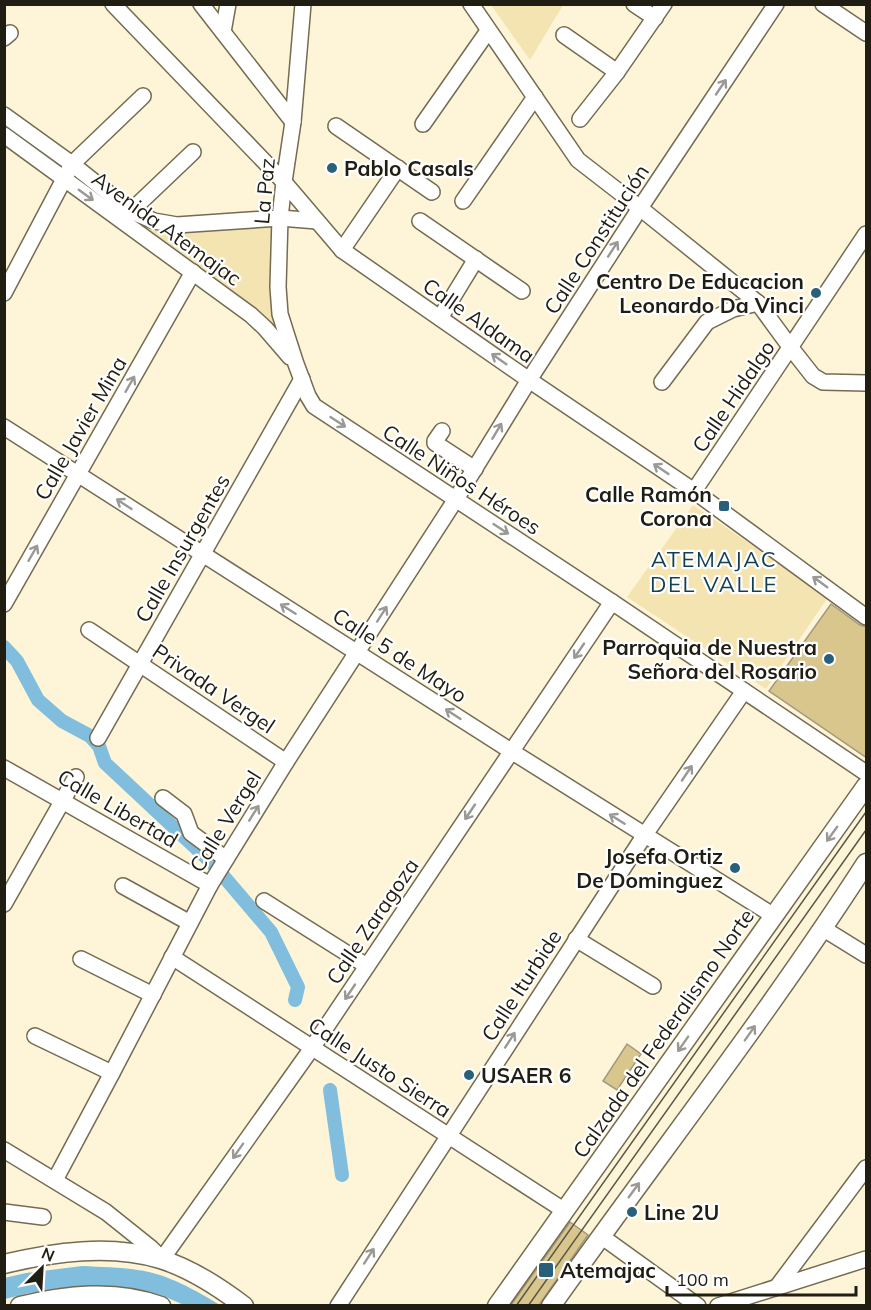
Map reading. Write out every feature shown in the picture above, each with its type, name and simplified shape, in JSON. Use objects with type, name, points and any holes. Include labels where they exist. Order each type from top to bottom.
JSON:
[{"type":"main road","name":"Calzada del Federalismo Norte","points":[[497,1305],[867,786]]},
{"type":"main road","points":[[551,1305],[724,1070],[867,863]]},
{"type":"main road","points":[[4,1264],[65,1252],[135,1253],[162,1259],[188,1270],[244,1305]]},
{"type":"main road","points":[[20,1305],[72,1296],[101,1295],[129,1297],[161,1305]]},
{"type":"street","name":"Calle Aldama","points":[[113,4],[284,182],[342,250],[694,491],[867,616]]},
{"type":"street","points":[[201,4],[293,122]]},
{"type":"street","points":[[223,32],[228,4]]},
{"type":"street","name":"La Paz","points":[[302,379],[280,314],[278,287],[280,218],[293,122],[303,4]]},
{"type":"street","points":[[471,4],[578,160],[758,303],[813,376],[823,382],[867,383]]},
{"type":"street","points":[[634,4],[655,18]]},
{"type":"street","points":[[580,119],[617,72],[664,4]]},
{"type":"street","name":"Calle Constitución","points":[[456,499],[529,380],[640,208],[776,4]]},
{"type":"street","points":[[823,4],[867,33]]},
{"type":"street","points":[[423,124],[488,31]]},
{"type":"street","points":[[564,35],[617,72]]},
{"type":"street","points":[[4,293],[72,165],[143,96]]},
{"type":"street","points":[[463,201],[535,97]]},
{"type":"street","name":"Avenida Atemajac","points":[[4,115],[131,211],[154,220],[177,225],[280,218],[317,221]]},
{"type":"street","points":[[336,126],[432,192]]},
{"type":"street","name":"Avenida Atemajac","points":[[4,135],[251,315],[296,364]]},
{"type":"street","points":[[131,211],[193,152]]},
{"type":"street","points":[[342,250],[398,168]]},
{"type":"street","points":[[420,221],[522,291]]},
{"type":"street","name":"Calle Hidalgo","points":[[694,491],[867,234]]},
{"type":"street","points":[[440,318],[476,259]]},
{"type":"street","name":"Calle Javier Mina","points":[[4,604],[193,272]]},
{"type":"street","points":[[662,382],[707,322],[733,309],[758,303]]},
{"type":"street","name":"Calle Niños Héroes","points":[[302,379],[314,406],[612,602],[867,774]]},
{"type":"street","name":"Calle Insurgentes","points":[[98,738],[302,379]]},
{"type":"street","name":"Calle 5 de Mayo","points":[[4,427],[644,836],[774,916]]},
{"type":"street","points":[[442,431],[435,443],[475,469]]},
{"type":"street","name":"Calle Vergel","points":[[55,1180],[211,882],[456,499]]},
{"type":"street","name":"Calle Zaragoza","points":[[162,1259],[312,1048],[612,602]]},
{"type":"street","name":"Privada Vergel","points":[[89,630],[286,762]]},
{"type":"street","name":"Calle Iturbide","points":[[338,1305],[644,836],[744,691]]},
{"type":"street","name":"Calle Libertad","points":[[4,768],[211,882]]},
{"type":"street","points":[[4,904],[76,777]]},
{"type":"street","points":[[163,798],[184,813],[191,833],[224,861]]},
{"type":"street","points":[[123,886],[190,923]]},
{"type":"street","points":[[264,901],[367,966]]},
{"type":"street","points":[[824,928],[867,955]]},
{"type":"street","points":[[576,939],[652,986]]},
{"type":"street","name":"Calle Justo Sierra","points":[[172,957],[565,1211]]},
{"type":"street","points":[[81,959],[153,995]]},
{"type":"street","points":[[35,1036],[112,1073]]},
{"type":"street","points":[[4,1150],[106,1212],[152,1248],[162,1259]]},
{"type":"street","points":[[777,1287],[867,1168]]},
{"type":"street","points":[[4,1212],[43,1217]]},
{"type":"street","points":[[122,1226],[131,1237],[131,1243],[124,1252]]},
{"type":"street","points":[[601,1236],[698,1305]]},
{"type":"street","points":[[718,1305],[867,1259]]},
{"type":"shaded area","points":[[491,5],[563,5],[530,60]]},
{"type":"shaded area","points":[[80,177],[161,229],[271,225],[282,343],[73,180]]},
{"type":"shaded area","points":[[693,505],[828,597],[766,689],[627,597]]},
{"type":"water","points":[[82,1266],[131,1269],[160,1275],[191,1288],[220,1305],[184,1305],[161,1295],[136,1290],[83,1287],[29,1293],[5,1299],[4,1278]]},
{"type":"building","name":"Parroquia de Nuestra Señora del Rosario","points":[[831,604],[860,625],[867,627],[867,758],[769,691]]},
{"type":"building","points":[[627,1044],[641,1054],[617,1090],[603,1081]]},
{"type":"building","name":"Atemajac","points":[[570,1222],[588,1235],[539,1305],[511,1305]]},
{"type":"waterway","points":[[4,647],[17,661],[38,700],[62,721],[90,736],[99,746],[105,763],[214,865],[271,932],[298,987],[295,1000]]},
{"type":"waterway","points":[[330,1090],[342,1175]]},
{"type":"tram line","points":[[516,1306],[866,812]]},
{"type":"tram line","points":[[528,1306],[866,830]]},
{"type":"place","name":"Pablo Casals","points":[[332,168]]},
{"type":"place","name":"Centro De Educacion Leonardo Da Vinci","points":[[816,293]]},
{"type":"place","name":"Calle Ramón Corona","points":[[724,506]]},
{"type":"place","name":"Parroquia de Nuestra Señora del Rosario","points":[[829,659]]},
{"type":"place","name":"Josefa Ortiz De Dominguez","points":[[735,868]]},
{"type":"place","name":"USAER 6","points":[[469,1075]]},
{"type":"place","name":"Line 2U","points":[[632,1212]]},
{"type":"place","name":"Atemajac","points":[[546,1270]]},
{"type":"district","name":"ATEMAJAC DEL VALLE","points":[[714,572]]}]
